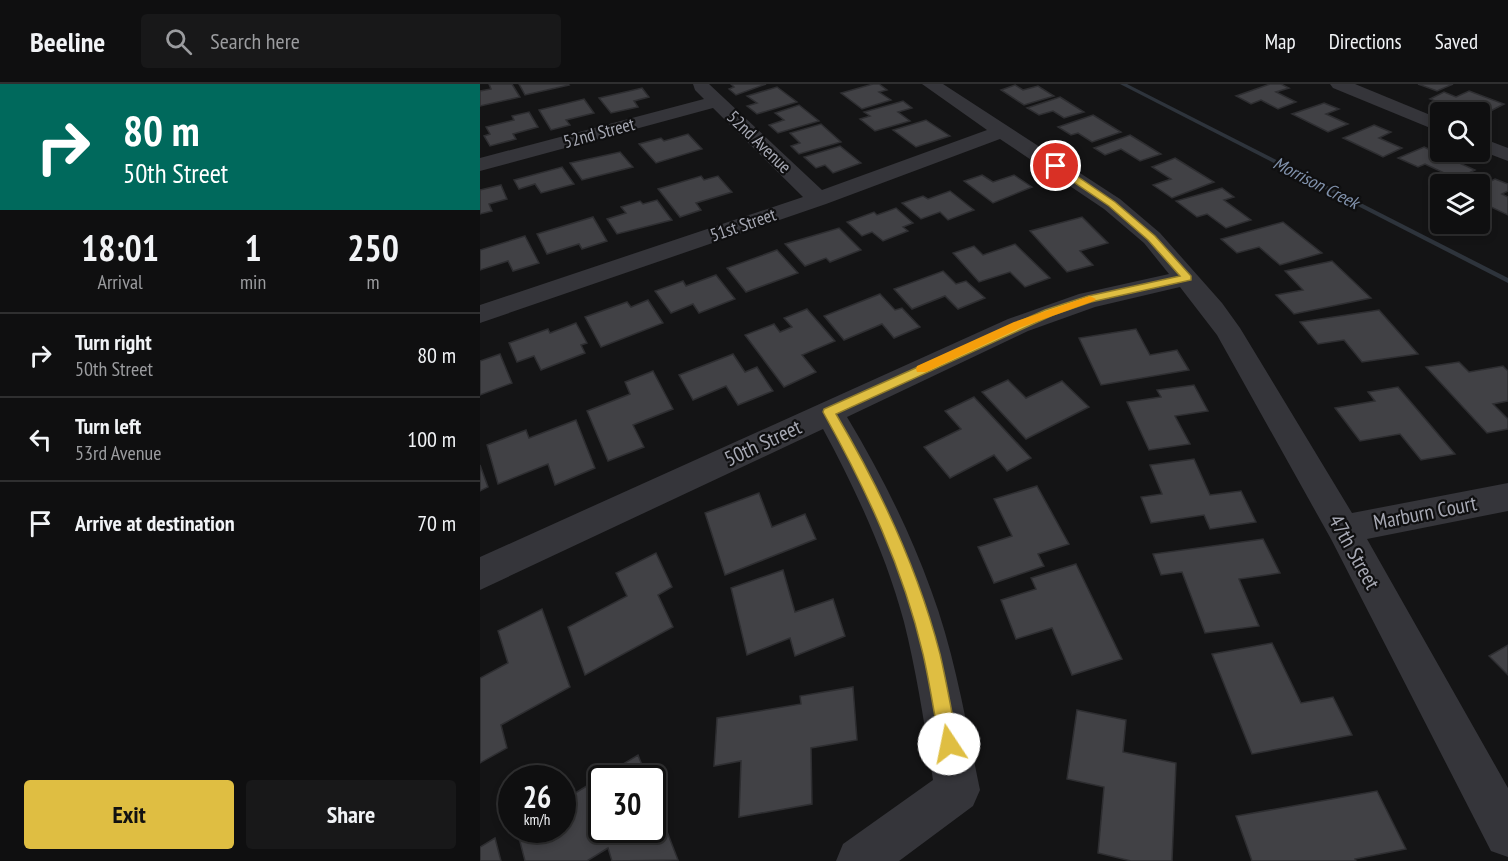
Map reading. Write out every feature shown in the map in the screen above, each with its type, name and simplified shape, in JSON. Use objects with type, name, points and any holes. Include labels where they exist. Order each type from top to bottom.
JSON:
[{"type":"street","name":"52nd Avenue","points":[[699,84],[818,199]]},
{"type":"street","name":"47th Street","points":[[931,84],[1112,204],[1152,238],[1213,309],[1230,334],[1343,529],[1508,834]]},
{"type":"street","points":[[1339,84],[1430,122]]},
{"type":"street","name":"52nd Street","points":[[480,165],[717,101]]},
{"type":"street","name":"51st Street","points":[[480,314],[818,199],[1004,131]]},
{"type":"street","points":[[1490,148],[1508,155]]},
{"type":"street","name":"50th Street","points":[[480,574],[1049,313],[1088,300],[1187,278]]},
{"type":"street","points":[[829,412],[886,520],[910,582],[931,654],[957,790],[860,861]]},
{"type":"street","name":"Marburn Court","points":[[1343,529],[1508,497]]},
{"type":"building","points":[[489,84],[512,84],[520,97],[480,106],[480,91],[491,89]]},
{"type":"building","points":[[519,84],[568,84],[569,85],[525,95]]},
{"type":"building","points":[[731,84],[766,84],[736,95],[729,89],[734,87]]},
{"type":"building","points":[[879,84],[887,90],[879,92],[891,100],[862,109],[841,93]]},
{"type":"building","points":[[1270,84],[1281,84],[1289,88],[1276,92],[1296,102],[1278,109],[1261,100],[1251,104],[1236,96]]},
{"type":"building","points":[[1418,84],[1453,84],[1437,91]]},
{"type":"building","points":[[1015,85],[1023,90],[1038,86],[1054,96],[1024,105],[1001,90]]},
{"type":"building","points":[[777,87],[797,102],[757,114],[747,106],[757,103],[747,96]]},
{"type":"building","points":[[642,88],[649,97],[634,101],[638,107],[611,113],[599,98]]},
{"type":"building","points":[[1469,91],[1504,104],[1490,111],[1490,102],[1438,102],[1430,99],[1444,92],[1456,97]]},
{"type":"building","points":[[1060,97],[1084,112],[1064,118],[1053,111],[1039,115],[1027,108]]},
{"type":"building","points":[[584,99],[594,113],[566,120],[570,125],[551,130],[539,110]]},
{"type":"building","points":[[903,101],[912,108],[898,112],[910,121],[875,131],[860,119],[870,116],[864,112]]},
{"type":"building","points":[[1324,103],[1339,109],[1326,114],[1348,124],[1328,132],[1292,114]]},
{"type":"building","points":[[799,105],[819,121],[778,133],[769,125],[784,120],[775,113]]},
{"type":"building","points":[[529,112],[538,127],[513,134],[516,139],[490,146],[484,136],[490,134],[486,127],[514,120],[512,116]]},
{"type":"building","points":[[1093,115],[1121,132],[1092,142],[1078,133],[1071,135],[1058,127]]},
{"type":"building","points":[[926,120],[950,136],[916,147],[893,130]]},
{"type":"building","points":[[821,124],[841,142],[799,154],[791,146],[800,143],[790,133]]},
{"type":"building","points":[[1374,125],[1391,132],[1379,138],[1402,148],[1383,157],[1343,138]]},
{"type":"building","points":[[688,134],[702,149],[656,163],[639,144],[661,138],[664,141]]},
{"type":"building","points":[[1130,135],[1161,154],[1140,161],[1121,149],[1105,155],[1094,148]]},
{"type":"building","points":[[840,146],[861,163],[833,173],[825,165],[816,168],[804,157]]},
{"type":"building","points":[[1424,147],[1430,150],[1430,162],[1457,162],[1475,170],[1467,174],[1446,174],[1425,164],[1418,167],[1398,158]]},
{"type":"building","points":[[620,152],[633,167],[582,180],[570,163]]},
{"type":"building","points":[[1175,158],[1214,182],[1172,198],[1153,185],[1171,179],[1152,167]]},
{"type":"building","points":[[562,167],[574,184],[541,193],[535,184],[519,189],[514,180]]},
{"type":"building","points":[[982,175],[993,182],[1014,175],[1032,187],[993,203],[964,181]]},
{"type":"building","points":[[701,176],[704,180],[718,176],[732,192],[696,203],[701,210],[680,217],[658,189]]},
{"type":"building","points":[[1495,179],[1508,184],[1508,191],[1502,194],[1508,197],[1508,215],[1490,206],[1490,182]]},
{"type":"building","points":[[501,185],[507,199],[489,204],[492,211],[480,214],[480,190]]},
{"type":"building","points":[[1222,188],[1234,197],[1224,200],[1251,220],[1226,228],[1207,214],[1197,217],[1176,201]]},
{"type":"building","points":[[950,191],[974,210],[948,220],[940,212],[921,219],[902,203],[923,196],[928,199]]},
{"type":"building","points":[[657,200],[672,220],[617,234],[607,219],[626,213],[621,207],[640,201],[643,204]]},
{"type":"building","points":[[896,208],[913,223],[903,227],[908,231],[883,241],[872,232],[862,236],[847,222],[874,212],[877,215]]},
{"type":"building","points":[[593,217],[607,241],[582,249],[579,244],[547,254],[537,234]]},
{"type":"building","points":[[1082,217],[1108,243],[1080,251],[1093,265],[1067,272],[1030,231]]},
{"type":"building","points":[[1283,222],[1322,253],[1280,265],[1259,247],[1237,253],[1221,239]]},
{"type":"building","points":[[839,228],[861,250],[830,262],[826,258],[805,266],[785,244]]},
{"type":"building","points":[[525,236],[539,263],[513,271],[508,261],[480,270],[480,250]]},
{"type":"building","points":[[1015,244],[1050,278],[1025,287],[1010,272],[979,282],[953,253],[974,246],[983,255]]},
{"type":"building","points":[[777,250],[798,273],[746,292],[727,268]]},
{"type":"building","points":[[1332,261],[1371,298],[1294,314],[1276,295],[1303,290],[1285,271]]},
{"type":"building","points":[[943,271],[956,284],[966,281],[985,298],[958,309],[945,296],[912,309],[894,289]]},
{"type":"building","points":[[716,275],[735,299],[699,313],[693,304],[671,313],[655,291],[683,281],[686,286]]},
{"type":"building","points":[[880,294],[895,310],[902,308],[920,327],[894,338],[882,324],[844,340],[824,316]]},
{"type":"building","points":[[648,300],[663,323],[601,347],[585,317],[627,302],[631,307]]},
{"type":"building","points":[[807,309],[835,341],[802,355],[816,372],[784,387],[745,335],[774,324],[780,332],[792,327],[784,318]]},
{"type":"building","points":[[1379,310],[1418,354],[1362,362],[1344,340],[1318,344],[1300,322]]},
{"type":"building","points":[[576,323],[587,343],[581,345],[585,353],[541,370],[534,356],[517,362],[509,343],[548,329],[550,333]]},
{"type":"building","points":[[1136,329],[1150,355],[1177,350],[1189,370],[1101,385],[1079,338]]},
{"type":"building","points":[[500,354],[512,383],[480,395],[480,361]]},
{"type":"building","points":[[733,354],[745,372],[757,367],[773,391],[738,405],[726,386],[693,400],[679,375]]},
{"type":"building","points":[[1459,362],[1469,372],[1503,366],[1508,371],[1508,401],[1493,404],[1508,419],[1508,429],[1487,433],[1426,367]]},
{"type":"building","points":[[653,371],[673,409],[633,425],[644,447],[608,461],[587,411],[630,394],[625,382]]},
{"type":"building","points":[[1008,380],[1026,398],[1062,381],[1089,407],[1026,439],[982,392]]},
{"type":"building","points":[[1194,385],[1208,411],[1175,416],[1190,444],[1149,450],[1127,402],[1161,397],[1157,390]]},
{"type":"building","points":[[1398,387],[1455,454],[1421,460],[1400,434],[1360,441],[1335,408],[1375,401],[1368,392]]},
{"type":"building","points":[[974,397],[1031,458],[1007,471],[994,455],[950,478],[924,447],[961,429],[945,411]]},
{"type":"building","points":[[576,420],[595,468],[555,485],[548,464],[498,484],[487,445],[526,430],[529,438]]},
{"type":"building","points":[[1194,459],[1210,495],[1241,491],[1256,522],[1210,529],[1204,515],[1151,523],[1141,497],[1162,494],[1150,465]]},
{"type":"building","points":[[480,465],[488,487],[480,491]]},
{"type":"building","points":[[1037,486],[1069,544],[1038,554],[1044,566],[994,583],[978,547],[1012,536],[994,499]]},
{"type":"building","points":[[759,493],[772,527],[805,514],[816,539],[725,575],[705,513]]},
{"type":"building","points":[[1263,539],[1280,573],[1239,579],[1259,626],[1205,633],[1182,572],[1161,575],[1153,554]]},
{"type":"building","points":[[656,553],[672,587],[658,595],[673,627],[585,675],[568,627],[627,596],[616,573]]},
{"type":"building","points":[[1076,564],[1122,659],[1072,675],[1052,628],[1016,639],[1001,600],[1036,589],[1031,578]]},
{"type":"building","points":[[783,570],[795,612],[833,599],[845,636],[795,656],[790,638],[747,655],[731,588]]},
{"type":"building","points":[[542,609],[570,687],[501,725],[507,748],[480,763],[480,678],[508,663],[498,631]]},
{"type":"building","points":[[1272,643],[1301,703],[1333,697],[1352,735],[1252,754],[1212,654]]},
{"type":"building","points":[[1508,645],[1508,675],[1489,656]]},
{"type":"building","points":[[853,687],[857,740],[811,748],[812,804],[739,817],[741,761],[714,766],[717,718],[801,704],[800,696]]},
{"type":"building","points":[[1077,710],[1126,720],[1123,752],[1176,763],[1172,861],[1131,861],[1098,853],[1104,787],[1067,779]]},
{"type":"building","points":[[638,755],[642,765],[621,765]]},
{"type":"building","points":[[588,785],[588,843],[666,843],[666,829],[678,860],[612,861],[608,848],[587,861],[525,861],[520,843],[576,843],[576,793]]},
{"type":"building","points":[[1377,791],[1406,849],[1355,859],[1356,861],[1252,861],[1236,816]]},
{"type":"building","points":[[495,838],[501,861],[480,861],[480,847]]},
{"type":"waterway","name":"Morrison Creek","points":[[1123,84],[1508,281]]},
{"type":"slow traffic","points":[[922,369],[1018,325],[1090,299]]},
{"type":"route","points":[[949,744],[931,654],[910,582],[886,520],[829,412],[1049,313],[1088,300],[1187,278],[1152,238],[1112,204],[1056,166]]}]
